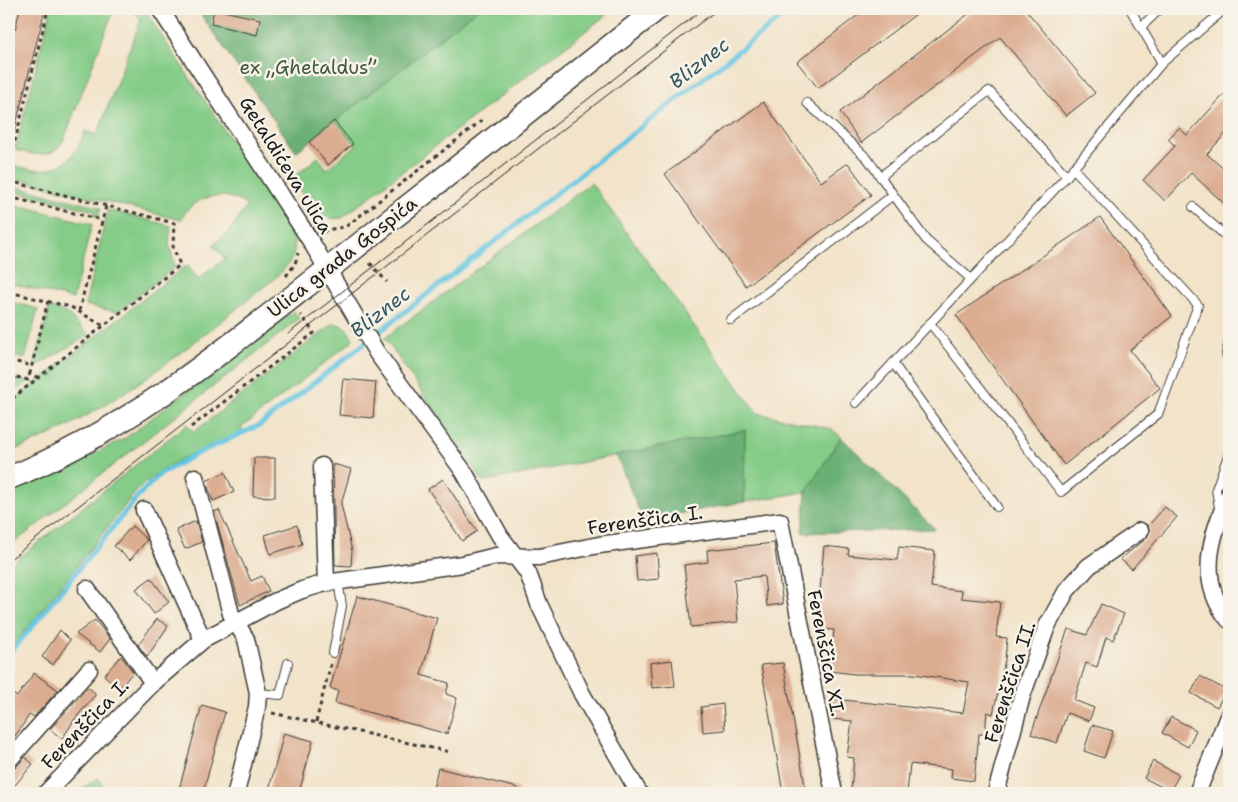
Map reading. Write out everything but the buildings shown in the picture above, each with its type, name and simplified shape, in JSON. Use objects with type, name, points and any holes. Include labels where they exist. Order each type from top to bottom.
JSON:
[{"type":"street","name":"Getaldićeva ulica","points":[[160,9],[328,269],[377,354],[464,472],[500,536],[516,556]]},
{"type":"street","name":"Ulica grada Gospića","points":[[9,478],[76,449],[180,382],[328,269],[657,9]]},
{"type":"street","points":[[322,466],[332,582]]},
{"type":"street","points":[[194,477],[231,614],[246,639],[258,693],[257,707],[236,793]]},
{"type":"street","points":[[1229,496],[1220,515],[1209,560],[1211,592],[1220,609],[1229,620]]},
{"type":"street","points":[[144,510],[203,640]]},
{"type":"street","name":"Ferenščica I.","points":[[46,793],[153,682],[203,640],[276,601],[332,582],[463,564],[496,556],[538,557],[599,545],[780,521]]},
{"type":"street","name":"Ferenščica XI.","points":[[780,521],[834,793]]},
{"type":"street","name":"Ferenščica II.","points":[[996,793],[1022,696],[1047,626],[1067,590],[1089,566],[1140,531]]},
{"type":"street","points":[[516,556],[528,573],[539,604],[582,694],[638,793]]},
{"type":"street","name":"Ferenščica I.","points":[[87,588],[153,682]]},
{"type":"street","points":[[9,760],[89,670]]},
{"type":"street","points":[[1197,793],[1229,714]]},
{"type":"lane","points":[[1130,9],[1162,63]]},
{"type":"lane","points":[[1142,27],[1160,9]]},
{"type":"lane","points":[[856,403],[1067,176],[1162,63],[1225,9]]},
{"type":"lane","points":[[880,177],[989,91],[1067,176]]},
{"type":"lane","points":[[807,103],[867,158],[926,240],[971,279]]},
{"type":"lane","points":[[930,323],[1061,492],[1158,414],[1198,305],[1074,168]]},
{"type":"lane","points":[[730,320],[893,195]]},
{"type":"lane","points":[[1193,207],[1229,239]]},
{"type":"lane","points":[[1226,354],[1229,341]]},
{"type":"lane","points":[[893,363],[997,507]]},
{"type":"lane","points":[[1220,515],[1216,489],[1229,453]]},
{"type":"lane","points":[[332,582],[342,606],[333,653]]},
{"type":"lane","points":[[258,693],[280,695],[288,663]]},
{"type":"path","points":[[9,165],[48,9]]},
{"type":"path","points":[[327,229],[338,230],[348,225],[489,115]]},
{"type":"path","points":[[9,181],[174,223],[173,247],[180,265],[9,401]]},
{"type":"path","points":[[9,198],[102,220]]},
{"type":"path","points":[[79,311],[106,206]]},
{"type":"path","points":[[283,278],[295,264],[298,251],[301,248]]},
{"type":"path","points":[[370,263],[387,282]]},
{"type":"path","points":[[9,292],[48,301],[79,311],[104,326]]},
{"type":"path","points":[[9,375],[28,380],[48,301]]},
{"type":"path","points":[[191,427],[314,333],[296,308]]},
{"type":"path","points":[[9,360],[33,366]]},
{"type":"path","points":[[30,373],[38,378]]},
{"type":"path","points":[[316,722],[333,653]]},
{"type":"path","points":[[265,712],[450,752]]},
{"type":"green space","points":[[51,9],[114,9],[64,139],[60,146],[49,153],[36,154],[15,150]]},
{"type":"green space","points":[[131,9],[144,9],[287,225],[292,234],[294,251],[285,269],[274,279],[148,376],[115,399],[81,419],[46,437],[9,452],[9,404],[187,265],[198,279],[225,259],[213,245],[228,232],[247,206],[230,197],[211,197],[193,204],[181,220],[9,177],[11,165],[48,169],[66,162],[73,154],[85,131],[97,135],[141,19]]},
{"type":"green space","name":"ex „Ghetaldus”","points":[[197,9],[478,9],[296,152]]},
{"type":"green space","points":[[478,9],[614,9],[342,218],[325,216],[318,212],[312,207],[292,179],[318,157],[327,169],[356,145],[335,121]]},
{"type":"green space","points":[[591,183],[757,413],[832,429],[841,437],[806,492],[744,502],[745,430],[483,482],[385,338]]},
{"type":"green space","points":[[9,185],[101,208],[98,217],[94,216],[95,211],[9,190]]},
{"type":"green space","points":[[9,203],[92,224],[73,299],[9,283]]},
{"type":"green space","points":[[108,210],[171,226],[169,244],[175,267],[117,312],[85,305]]},
{"type":"green space","points":[[9,301],[38,309],[25,359],[9,355]]},
{"type":"green space","points":[[49,307],[68,314],[89,335],[38,365],[35,364]]},
{"type":"green space","points":[[294,311],[299,319],[9,547],[9,491],[36,482],[124,439]]},
{"type":"green space","points":[[334,323],[345,327],[353,338],[350,343],[241,428],[244,432],[185,457],[145,483],[134,494],[9,651],[9,566],[187,424],[194,432]]},
{"type":"green space","points":[[9,377],[28,382],[9,397]]},
{"type":"green space","points":[[745,430],[744,502],[643,520],[616,455]]},
{"type":"green space","points":[[841,437],[935,529],[803,533],[806,492]]},
{"type":"green space","points":[[98,778],[109,793],[76,793]]},
{"type":"waterway","name":"Bliznec","points":[[9,655],[139,495],[159,475],[194,455],[260,425],[792,9]]},
{"type":"tram line","points":[[288,334],[703,9]]},
{"type":"tram line","points":[[9,560],[718,9]]}]
